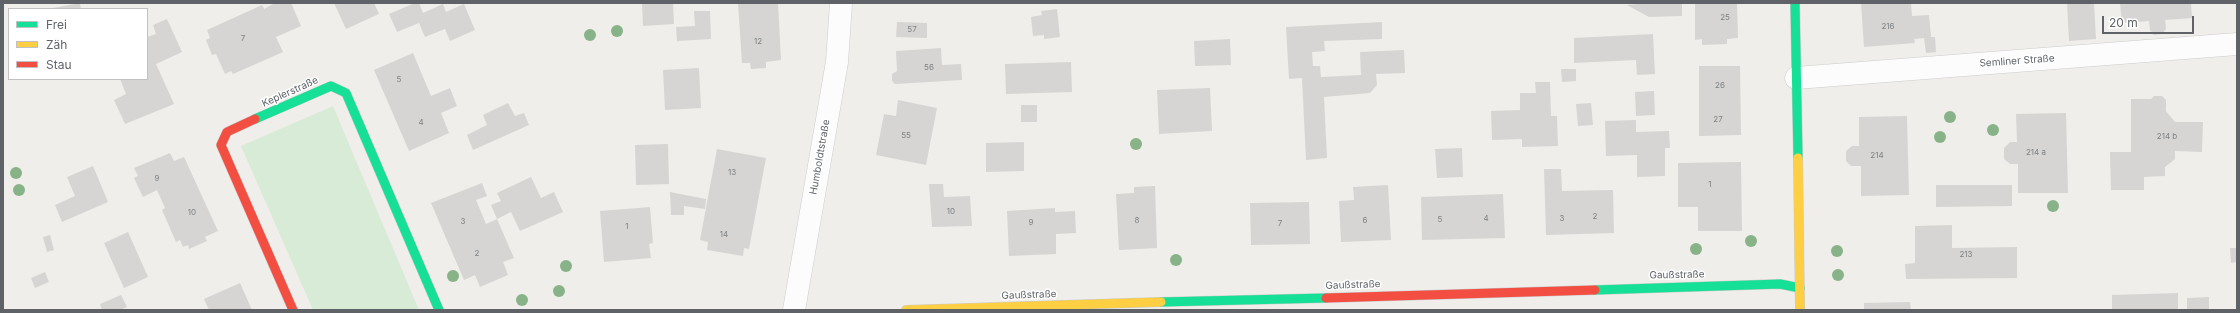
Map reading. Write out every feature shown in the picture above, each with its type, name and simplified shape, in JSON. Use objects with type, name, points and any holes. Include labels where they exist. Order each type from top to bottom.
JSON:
[{"type":"street","name":"Humboldtstraße","points":[[794,310],[837,62],[841,3]]},
{"type":"street","points":[[1795,3],[1800,310]]},
{"type":"street","name":"Semliner Straße","points":[[1796,78],[2237,44]]},
{"type":"street","name":"Keplerstraße","points":[[293,310],[221,145],[227,132],[331,86],[346,94],[439,310]]},
{"type":"street","name":"Gaußstraße","points":[[906,310],[1668,286],[1780,284],[1800,288]]},
{"type":"green space","points":[[333,106],[419,310],[313,310],[241,146]]},
{"type":"building","points":[[80,3],[81,8],[53,8]]},
{"type":"building","points":[[275,3],[291,3],[301,26],[276,37],[283,52],[233,74],[231,71],[225,74],[216,54],[212,55],[206,40],[210,38],[207,30],[262,5],[264,9]]},
{"type":"building","points":[[334,3],[374,3],[379,14],[346,29]]},
{"type":"building","points":[[415,3],[419,3],[423,13],[443,4],[446,12],[464,4],[475,30],[450,41],[445,29],[425,37],[419,23],[397,32],[389,14]]},
{"type":"building","points":[[642,3],[673,3],[674,24],[643,26]]},
{"type":"building","points":[[738,3],[778,3],[781,60],[766,62],[766,68],[751,69],[750,63],[742,63]]},
{"type":"building","points":[[1648,3],[1682,3],[1682,16],[1649,17],[1627,5]]},
{"type":"building","points":[[1695,3],[1737,3],[1738,38],[1727,39],[1727,44],[1702,45],[1702,39],[1695,40]]},
{"type":"building","points":[[1861,3],[1911,3],[1912,16],[1929,15],[1931,37],[1935,37],[1936,52],[1926,53],[1924,38],[1914,39],[1915,43],[1864,47]]},
{"type":"building","points":[[2067,3],[2094,3],[2096,39],[2069,41]]},
{"type":"building","points":[[2120,3],[2191,3],[2192,18],[2165,20],[2166,29],[2162,34],[2154,35],[2150,30],[2149,21],[2122,23]]},
{"type":"building","points":[[1057,9],[1060,37],[1044,39],[1044,35],[1033,36],[1031,17],[1042,15],[1041,11]]},
{"type":"building","points":[[694,11],[710,11],[711,39],[677,41],[676,27],[695,26]]},
{"type":"building","points":[[167,19],[182,52],[156,64],[174,104],[125,124],[114,100],[126,94],[120,80],[148,80],[148,37],[156,34],[153,25]]},
{"type":"building","points":[[897,22],[927,23],[927,38],[896,37]]},
{"type":"building","points":[[1382,22],[1382,39],[1324,41],[1325,51],[1312,52],[1313,66],[1320,66],[1321,77],[1361,75],[1360,52],[1404,50],[1405,73],[1376,74],[1377,85],[1370,93],[1324,97],[1327,158],[1306,160],[1302,78],[1289,79],[1286,27]]},
{"type":"building","points":[[1653,34],[1655,74],[1637,75],[1636,60],[1574,63],[1574,38]]},
{"type":"building","points":[[1230,39],[1231,65],[1195,66],[1194,41]]},
{"type":"building","points":[[941,48],[942,65],[961,64],[962,80],[895,84],[892,81],[892,74],[897,71],[896,51]]},
{"type":"building","points":[[413,53],[431,96],[450,88],[457,106],[441,113],[449,133],[409,151],[374,70]]},
{"type":"building","points":[[1071,62],[1072,92],[1006,94],[1005,64]]},
{"type":"building","points":[[1699,66],[1740,66],[1741,135],[1699,136]]},
{"type":"building","points":[[699,68],[701,108],[665,110],[663,70]]},
{"type":"building","points":[[1561,69],[1576,69],[1576,81],[1562,82]]},
{"type":"building","points":[[1535,82],[1550,82],[1551,116],[1557,116],[1558,146],[1522,147],[1522,139],[1492,140],[1491,111],[1520,110],[1520,93],[1536,93]]},
{"type":"building","points":[[1210,88],[1212,131],[1159,134],[1157,90]]},
{"type":"building","points":[[1654,91],[1655,115],[1636,116],[1635,92]]},
{"type":"building","points":[[2154,96],[2162,96],[2166,100],[2166,111],[2175,122],[2203,122],[2202,152],[2175,151],[2175,159],[2165,167],[2165,176],[2144,177],[2144,190],[2111,190],[2110,152],[2131,152],[2131,99],[2151,99]]},
{"type":"building","points":[[898,100],[937,108],[926,165],[876,155],[884,114],[896,116]]},
{"type":"building","points":[[508,103],[515,116],[524,113],[529,125],[473,150],[467,135],[487,125],[483,115]]},
{"type":"building","points":[[1591,103],[1593,125],[1578,126],[1576,104]]},
{"type":"building","points":[[1021,105],[1037,105],[1037,122],[1021,122]]},
{"type":"building","points":[[2066,113],[2068,193],[2018,193],[2018,164],[2010,164],[2004,159],[2004,148],[2010,142],[2017,142],[2016,114]]},
{"type":"building","points":[[1907,116],[1909,195],[1861,196],[1861,166],[1851,166],[1846,161],[1846,151],[1852,146],[1859,146],[1859,117]]},
{"type":"building","points":[[1636,120],[1636,132],[1669,131],[1670,148],[1665,148],[1665,176],[1637,177],[1637,155],[1606,156],[1605,121]]},
{"type":"building","points":[[1024,142],[1024,171],[986,172],[986,143]]},
{"type":"building","points":[[668,144],[669,184],[636,185],[635,145]]},
{"type":"building","points":[[1462,148],[1463,177],[1437,178],[1435,149]]},
{"type":"building","points":[[717,149],[766,158],[749,249],[744,248],[743,256],[707,250],[708,242],[700,240]]},
{"type":"building","points":[[170,153],[174,161],[184,157],[218,231],[205,237],[207,241],[189,249],[188,245],[183,247],[180,240],[176,242],[162,210],[165,208],[157,190],[143,197],[134,178],[138,176],[134,168]]},
{"type":"building","points":[[1741,162],[1742,231],[1698,231],[1698,207],[1678,207],[1678,163]]},
{"type":"building","points":[[93,166],[108,202],[62,222],[55,205],[75,196],[67,177]]},
{"type":"building","points":[[1544,169],[1561,169],[1562,191],[1613,190],[1614,233],[1546,235]]},
{"type":"building","points":[[531,177],[541,198],[554,192],[563,212],[520,231],[511,212],[497,219],[491,205],[501,201],[497,193]]},
{"type":"building","points":[[482,183],[487,196],[476,200],[486,224],[497,219],[514,258],[503,262],[508,275],[480,287],[475,275],[464,280],[431,203]]},
{"type":"building","points":[[929,184],[943,184],[944,197],[970,196],[972,226],[932,227]]},
{"type":"building","points":[[1388,185],[1391,240],[1341,242],[1339,201],[1354,200],[1353,187]]},
{"type":"building","points":[[1936,185],[2012,185],[2012,206],[1936,207]]},
{"type":"building","points":[[1155,186],[1157,248],[1119,250],[1116,194],[1134,193],[1134,187]]},
{"type":"building","points":[[670,192],[706,199],[705,209],[684,206],[684,215],[671,215]]},
{"type":"building","points":[[1503,194],[1505,238],[1422,240],[1421,197]]},
{"type":"building","points":[[1309,202],[1310,244],[1251,245],[1250,203]]},
{"type":"building","points":[[650,207],[653,243],[649,244],[651,258],[604,262],[600,211]]},
{"type":"building","points":[[1055,208],[1055,212],[1075,211],[1076,233],[1056,234],[1056,254],[1009,256],[1007,211]]},
{"type":"building","points":[[1952,225],[1952,248],[2017,247],[2017,278],[1906,279],[1905,264],[1915,263],[1915,226]]},
{"type":"building","points":[[128,232],[148,277],[124,288],[104,243]]},
{"type":"building","points":[[50,235],[54,250],[47,252],[43,237]]},
{"type":"building","points":[[2230,248],[2237,248],[2237,262],[2231,263]]},
{"type":"building","points":[[45,272],[49,282],[35,288],[31,278]]},
{"type":"building","points":[[240,283],[252,310],[209,310],[204,299]]},
{"type":"building","points":[[2178,293],[2178,310],[2112,310],[2112,295]]},
{"type":"building","points":[[121,295],[127,307],[120,310],[102,310],[100,304]]},
{"type":"building","points":[[2209,297],[2209,310],[2187,310],[2187,298]]},
{"type":"building","points":[[1910,302],[1911,310],[1864,310],[1864,303]]},
{"type":"traffic: fast","points":[[1795,3],[1798,158]]},
{"type":"traffic: fast","points":[[255,119],[331,86],[346,93],[439,310]]},
{"type":"traffic: fast","points":[[1595,290],[1780,284],[1800,288]]},
{"type":"traffic: fast","points":[[1161,302],[1326,298]]},
{"type":"traffic: slow","points":[[1798,158],[1800,310]]},
{"type":"traffic: slow","points":[[906,310],[1161,302]]},
{"type":"traffic: jam","points":[[255,119],[227,132],[221,145],[293,310]]},
{"type":"traffic: jam","points":[[1326,298],[1595,290]]}]
